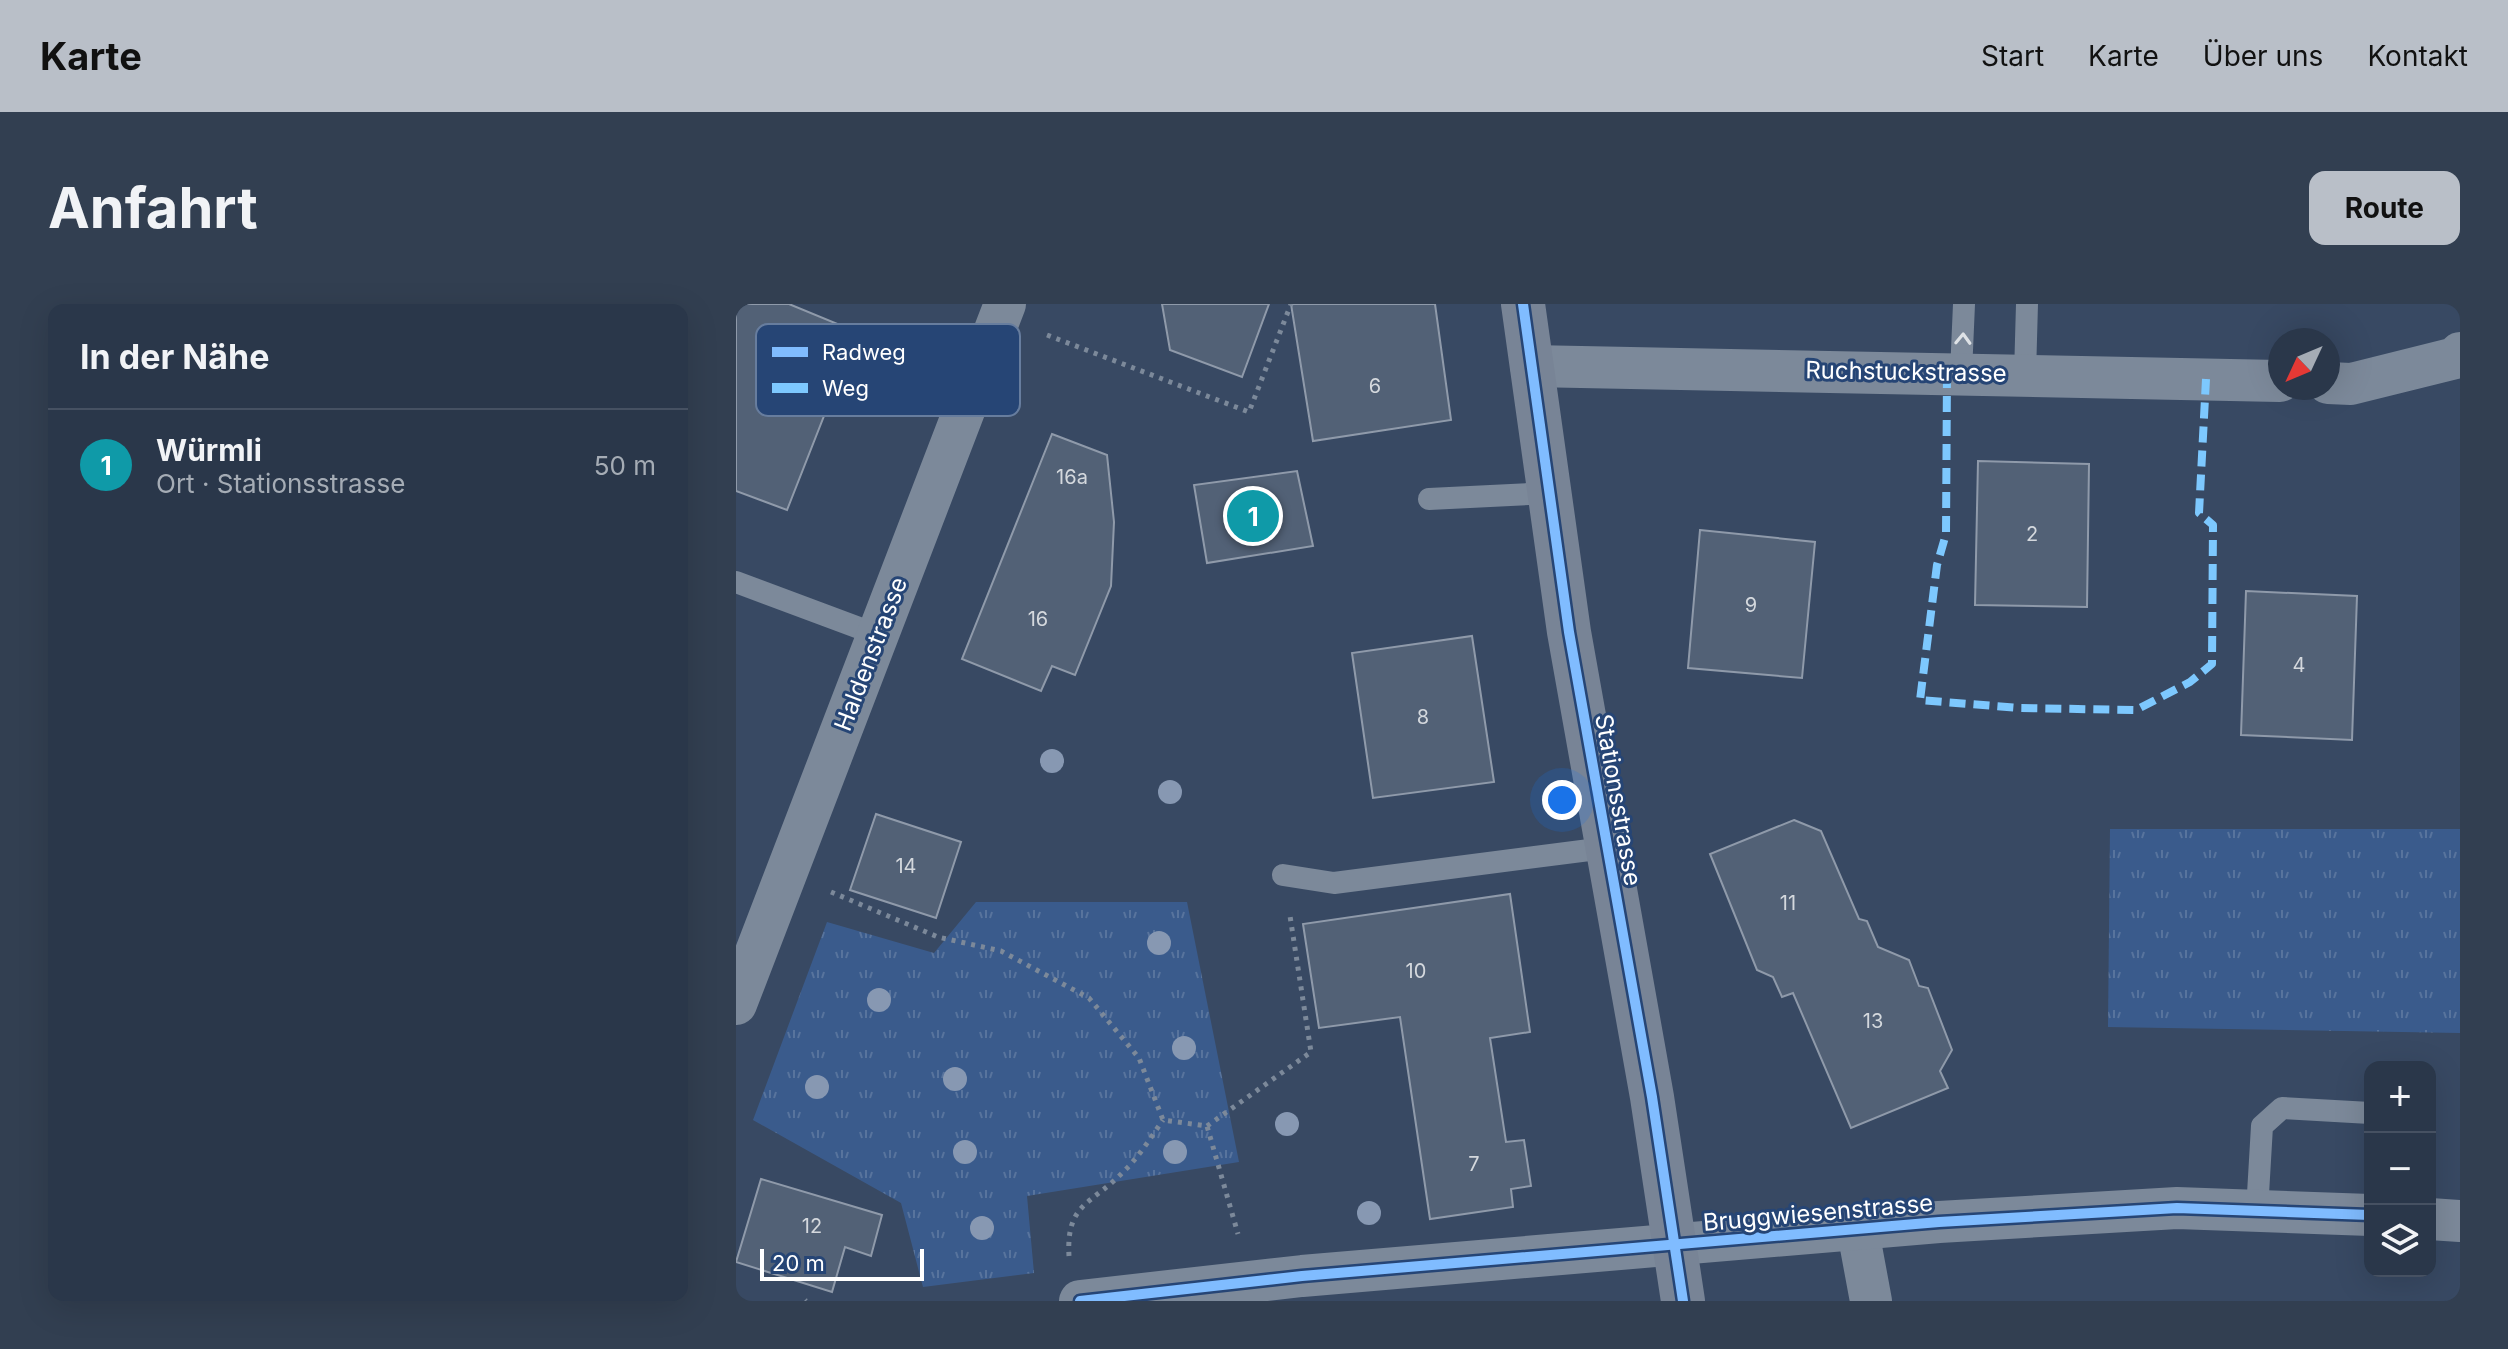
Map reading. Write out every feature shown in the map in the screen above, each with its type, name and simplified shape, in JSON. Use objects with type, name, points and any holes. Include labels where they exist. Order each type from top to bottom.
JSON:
[{"type":"street","name":"Haldenstrasse","points":[[997,324],[1005,304]]},
{"type":"street","name":"Stationsstrasse","points":[[1523,304],[1549,493],[1605,848],[1652,1097],[1683,1301]]},
{"type":"street","points":[[2340,384],[2351,384],[2455,358],[2460,353]]},
{"type":"street","name":"Ruchstuckstrasse","points":[[1531,366],[2268,381]]},
{"type":"street","name":"Haldenstrasse","points":[[736,1004],[962,416]]},
{"type":"street","name":"Bruggwiesenstrasse","points":[[1080,1301],[1251,1281],[1939,1222],[2177,1208],[2364,1215]]},
{"type":"street","points":[[2436,1219],[2460,1221]]},
{"type":"street","points":[[1858,1231],[1871,1301]]},
{"type":"lane","points":[[1961,373],[1964,304]]},
{"type":"lane","points":[[2025,375],[2027,304]]},
{"type":"lane","points":[[1429,499],[1549,493]]},
{"type":"lane","points":[[736,582],[878,635]]},
{"type":"lane","points":[[1283,875],[1334,883],[1605,848]]},
{"type":"lane","points":[[2257,1211],[2262,1126],[2282,1108],[2364,1113]]},
{"type":"path","points":[[1045,333],[1249,412],[1291,304]]},
{"type":"path","points":[[1163,1120],[1207,1126],[1311,1052],[1283,875]]},
{"type":"path","points":[[826,890],[938,937],[1001,951],[1089,998],[1139,1058],[1163,1120]]},
{"type":"path","points":[[1069,1259],[1068,1231],[1077,1212],[1125,1170],[1163,1120]]},
{"type":"path","points":[[1207,1126],[1251,1281]]},
{"type":"green space","points":[[2110,829],[2460,829],[2460,1033],[2108,1027]]},
{"type":"green space","points":[[976,902],[1187,902],[1239,1162],[1027,1196],[1034,1273],[923,1287],[901,1203],[753,1120],[827,922],[934,953]]},
{"type":"building","points":[[736,304],[789,304],[838,324],[756,324],[756,416],[824,416],[787,510],[736,491]]},
{"type":"building","points":[[1162,304],[1269,304],[1242,377],[1170,350]]},
{"type":"building","points":[[1291,304],[1435,304],[1451,420],[1313,441]]},
{"type":"building","points":[[1052,434],[1107,455],[1114,522],[1111,586],[1075,675],[1052,666],[1041,691],[962,659]]},
{"type":"building","points":[[1978,461],[2089,464],[2087,607],[1975,605]]},
{"type":"building","points":[[1297,471],[1313,546],[1207,563],[1194,485]]},
{"type":"building","points":[[1700,530],[1815,542],[1802,678],[1688,668]]},
{"type":"building","points":[[2246,591],[2357,596],[2352,740],[2241,735]]},
{"type":"building","points":[[1472,636],[1494,782],[1373,798],[1352,653]]},
{"type":"building","points":[[876,814],[961,842],[936,918],[850,890]]},
{"type":"building","points":[[1794,820],[1821,831],[1859,919],[1867,921],[1878,947],[1909,960],[1919,986],[1928,988],[1952,1050],[1940,1071],[1948,1088],[1851,1128],[1793,993],[1782,997],[1773,977],[1757,970],[1710,854]]},
{"type":"building","points":[[1510,894],[1530,1032],[1490,1038],[1506,1142],[1524,1140],[1531,1186],[1511,1189],[1513,1207],[1430,1219],[1400,1017],[1319,1028],[1303,924]]},
{"type":"building","points":[[761,1179],[882,1215],[871,1256],[845,1247],[832,1292],[736,1262]]},
{"type":"marked path","points":[[1947,372],[1946,534],[1937,565],[1920,700],[2019,708],[2136,710],[2190,682],[2212,664],[2213,525],[2199,513],[2206,379]]},
{"type":"cycle path","points":[[1523,304],[1569,632],[1652,1097],[1683,1301]]},
{"type":"cycle path","points":[[1080,1301],[1302,1276],[1939,1222],[2177,1208],[2364,1215]]},
{"type":"place","name":"Würmli","points":[[1253,516]]}]
